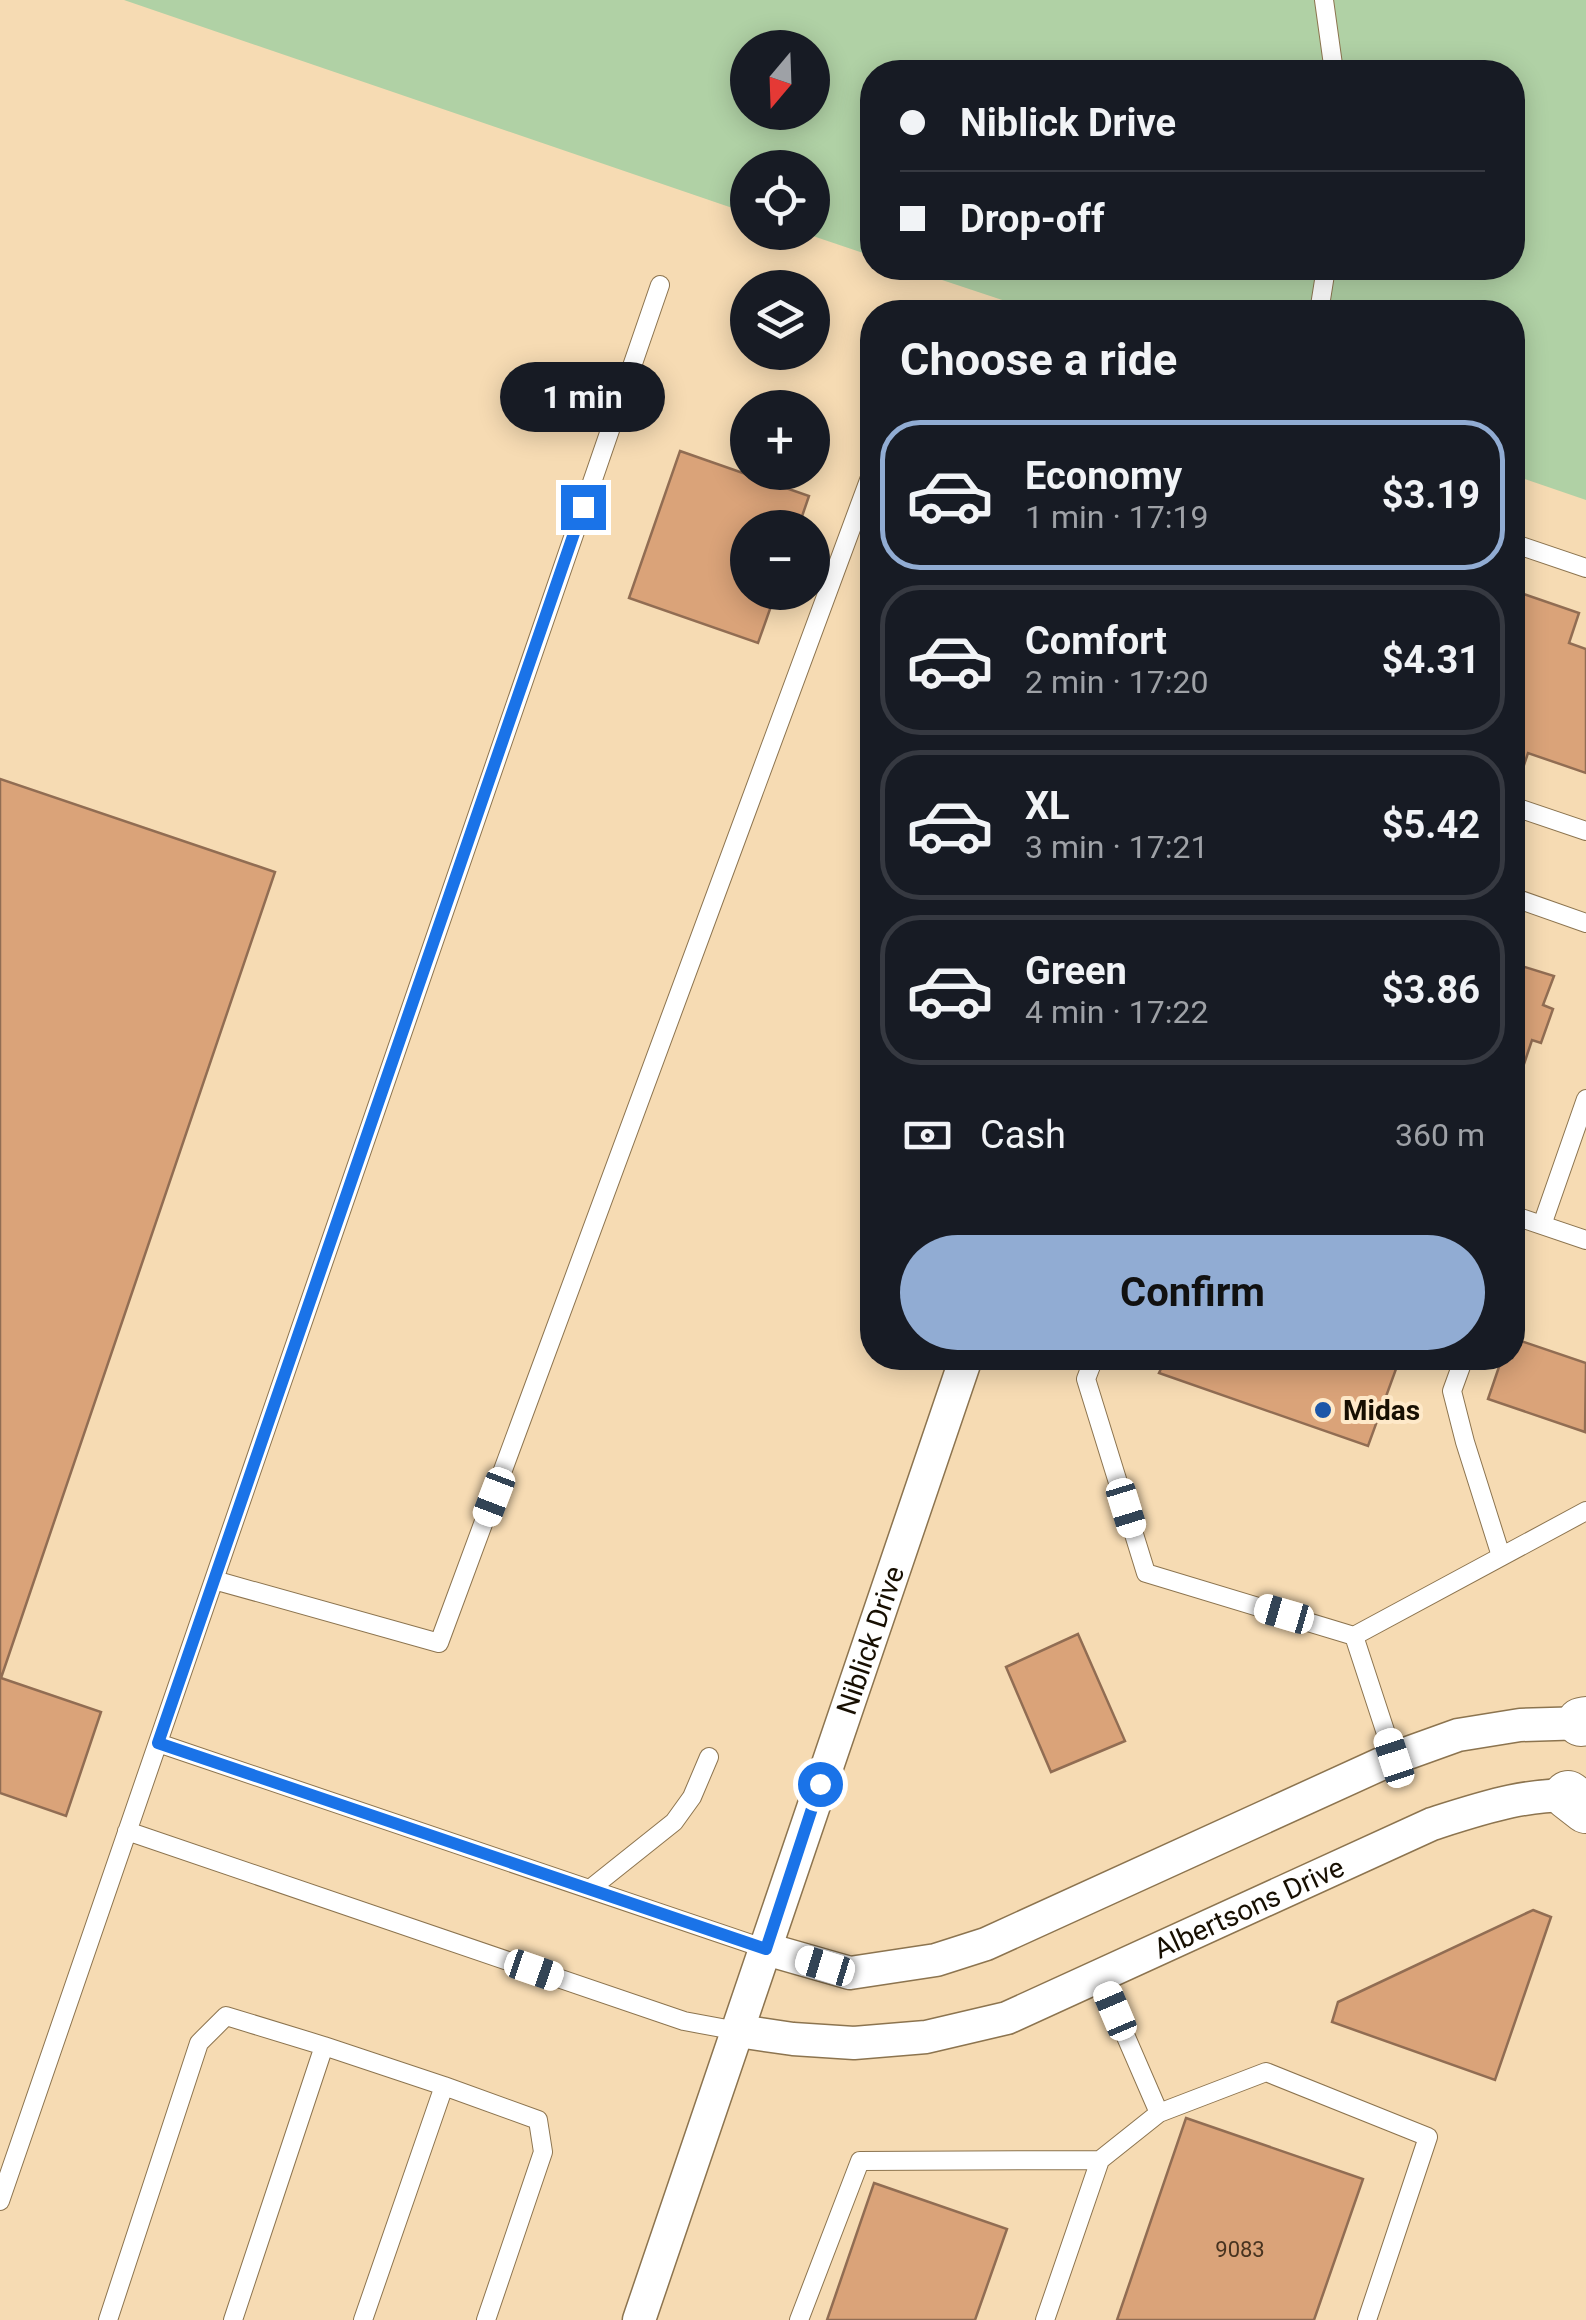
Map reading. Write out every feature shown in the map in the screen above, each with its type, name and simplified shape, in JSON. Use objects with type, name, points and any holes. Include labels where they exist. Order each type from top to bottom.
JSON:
[{"type":"street","name":"Niblick Drive","points":[[639,2320],[962,1370]]},
{"type":"street","points":[[766,1949],[850,1973],[936,1960],[986,1944],[1394,1758],[1458,1735],[1520,1725],[1584,1722]]},
{"type":"street","name":"Albertsons Drive","points":[[738,2031],[854,2043],[926,2037],[1007,2018],[1432,1824],[1502,1801],[1580,1800]]},
{"type":"lane","points":[[1324,0],[1332,60]]},
{"type":"lane","points":[[0,2201],[660,284]]},
{"type":"lane","points":[[214,1580],[439,1644],[860,504]]},
{"type":"lane","points":[[1525,547],[1586,568]]},
{"type":"lane","points":[[1525,810],[1586,831]]},
{"type":"lane","points":[[1525,902],[1586,923]]},
{"type":"lane","points":[[1542,1225],[1586,1098]]},
{"type":"lane","points":[[1525,1220],[1586,1240]]},
{"type":"lane","points":[[1089,1370],[1086,1379],[1146,1573],[1354,1636],[1586,1511]]},
{"type":"lane","points":[[1460,1370],[1452,1391],[1501,1556]]},
{"type":"lane","points":[[1354,1636],[1394,1758]]},
{"type":"lane","points":[[158,1743],[766,1949]]},
{"type":"lane","points":[[590,1889],[674,1822],[692,1797],[709,1756]]},
{"type":"lane","points":[[127,1831],[684,2021],[738,2031]]},
{"type":"lane","points":[[1100,1976],[1159,2113]]},
{"type":"lane","points":[[108,2320],[199,2043],[226,2016],[538,2120],[543,2152],[486,2320]]},
{"type":"lane","points":[[233,2320],[324,2046]]},
{"type":"lane","points":[[1045,2320],[1100,2160],[1159,2113],[1266,2072],[1428,2138],[1367,2320]]},
{"type":"lane","points":[[363,2320],[444,2086]]},
{"type":"lane","points":[[799,2320],[860,2161],[1100,2160]]},
{"type":"green space","points":[[124,0],[1586,0],[1586,500],[1525,479],[1525,300],[1002,300],[942,280],[1525,280],[1525,60],[860,60],[860,252],[830,242],[830,150],[730,150],[730,207]]},
{"type":"building","points":[[680,451],[730,468],[730,490],[792,490],[809,496],[804,510],[730,510],[730,610],[770,610],[758,643],[629,598]]},
{"type":"building","points":[[1525,594],[1579,613],[1569,643],[1586,649],[1586,773],[1528,753],[1525,762]]},
{"type":"building","points":[[0,779],[275,872],[1,1678],[101,1712],[66,1816],[0,1793]]},
{"type":"building","points":[[1525,967],[1554,976],[1543,1005],[1553,1009],[1541,1043],[1532,1040],[1525,1061]]},
{"type":"building","points":[[1525,1342],[1586,1363],[1585,1432],[1488,1399],[1498,1370],[1525,1370]]},
{"type":"building","name":"Midas","points":[[1160,1370],[1396,1370],[1368,1446],[1159,1373]]},
{"type":"building","points":[[1078,1634],[1125,1741],[1051,1772],[1006,1667]]},
{"type":"building","points":[[1533,1910],[1551,1917],[1495,2080],[1332,2022],[1338,2002]]},
{"type":"building","points":[[1186,2118],[1363,2179],[1314,2320],[1117,2320]]},
{"type":"building","points":[[874,2183],[1007,2229],[975,2320],[827,2320]]},
{"type":"place","name":"Midas","points":[[1323,1410]]},
{"type":"route","points":[[583,507],[158,1743],[766,1949],[820,1784]]}]
